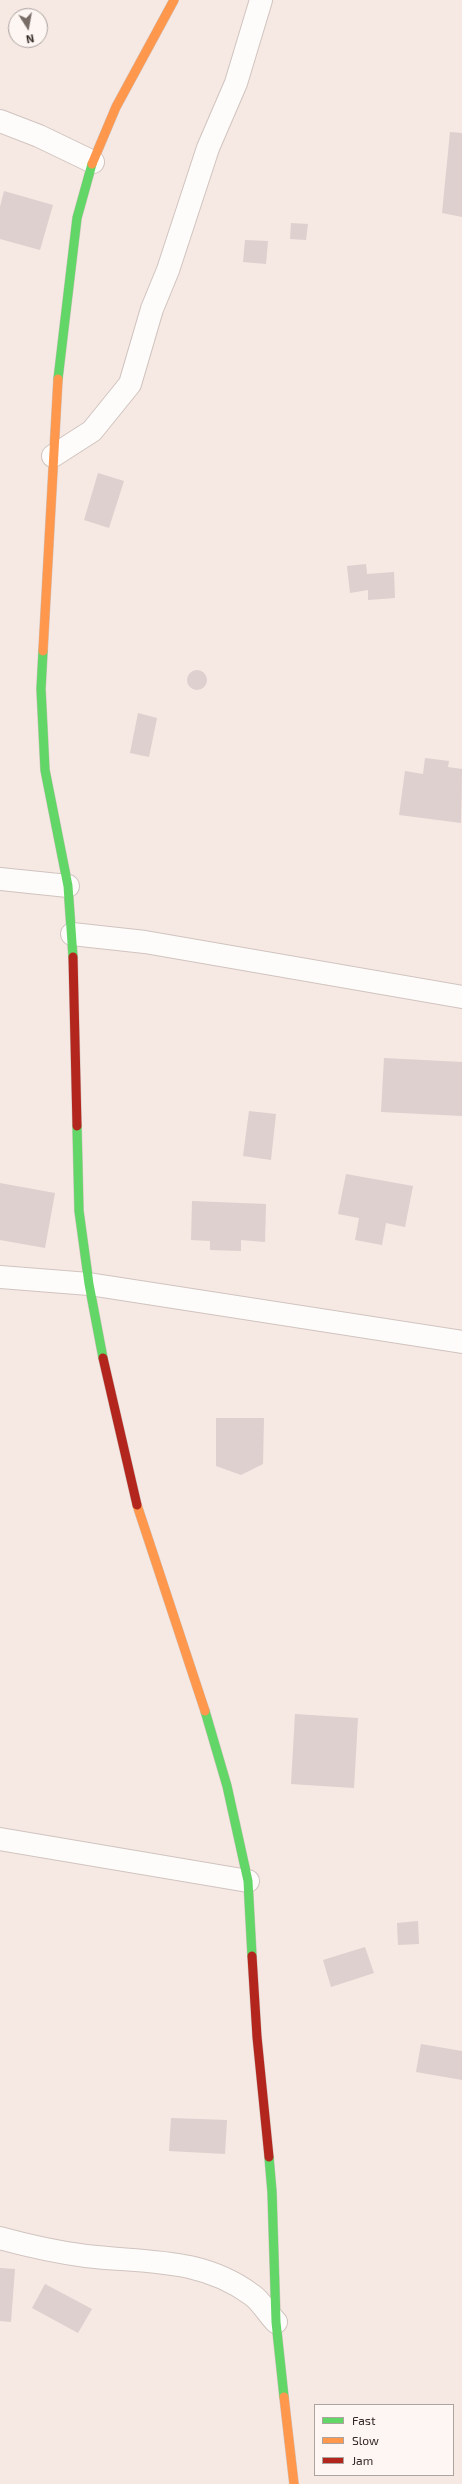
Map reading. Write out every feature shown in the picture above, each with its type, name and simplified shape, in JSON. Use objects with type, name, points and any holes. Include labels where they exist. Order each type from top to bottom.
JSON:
[{"type":"street","points":[[174,0],[116,107],[93,162],[77,218],[56,394],[41,689],[46,770],[68,886],[72,934],[79,1212],[89,1284],[135,1498],[195,1676],[226,1786],[248,1881],[257,2038],[272,2192],[276,2322],[294,2484]]},
{"type":"street","points":[[53,456],[92,431],[130,384],[152,309],[168,270],[208,148],[236,83],[262,0]]},
{"type":"street","points":[[0,121],[39,136],[93,162]]},
{"type":"street","points":[[0,879],[68,886]]},
{"type":"street","points":[[72,934],[145,942],[462,997]]},
{"type":"street","points":[[0,1277],[89,1284],[462,1342]]},
{"type":"street","points":[[0,1839],[248,1881]]},
{"type":"street","points":[[0,2238],[40,2250],[79,2255],[184,2264],[218,2275],[253,2295],[276,2322]]},
{"type":"building","points":[[450,132],[462,133],[462,217],[442,213]]},
{"type":"building","points":[[4,191],[53,205],[40,250],[0,239],[0,207]]},
{"type":"building","points":[[291,223],[308,224],[306,240],[290,239]]},
{"type":"building","points":[[245,240],[268,241],[266,264],[243,262]]},
{"type":"building","points":[[98,473],[124,481],[109,528],[84,520]]},
{"type":"building","points":[[366,564],[367,574],[394,572],[395,598],[368,600],[368,590],[350,593],[347,566]]},
{"type":"building","points":[[193,670],[201,670],[207,676],[207,684],[201,690],[193,690],[187,684],[187,676]]},
{"type":"building","points":[[138,713],[157,718],[149,757],[130,753]]},
{"type":"building","points":[[425,758],[449,761],[448,767],[462,769],[461,823],[399,815],[405,771],[423,774]]},
{"type":"building","points":[[384,1058],[462,1062],[462,1116],[381,1112]]},
{"type":"building","points":[[249,1111],[276,1114],[271,1160],[243,1156]]},
{"type":"building","points":[[346,1174],[413,1186],[405,1227],[386,1223],[382,1245],[355,1240],[359,1218],[338,1214]]},
{"type":"building","points":[[0,1183],[55,1193],[45,1248],[0,1240]]},
{"type":"building","points":[[192,1201],[266,1204],[265,1242],[241,1240],[241,1251],[210,1250],[210,1241],[191,1240]]},
{"type":"building","points":[[216,1418],[264,1418],[263,1464],[241,1475],[216,1466]]},
{"type":"building","points":[[295,1714],[358,1718],[354,1788],[291,1784]]},
{"type":"building","points":[[418,1921],[419,1944],[398,1945],[397,1923]]},
{"type":"building","points":[[365,1947],[374,1973],[331,1987],[323,1960]]},
{"type":"building","points":[[421,2044],[462,2051],[462,2080],[416,2072]]},
{"type":"building","points":[[171,2118],[227,2120],[225,2154],[169,2151]]},
{"type":"building","points":[[0,2268],[15,2269],[11,2322],[0,2321]]},
{"type":"building","points":[[45,2284],[92,2309],[78,2333],[32,2308]]},
{"type":"traffic: fast","points":[[58,379],[77,218],[92,164]]},
{"type":"traffic: fast","points":[[43,651],[41,689],[45,770],[68,886],[73,957]]},
{"type":"traffic: fast","points":[[77,1126],[79,1211],[89,1284],[103,1358]]},
{"type":"traffic: fast","points":[[205,1711],[227,1786],[248,1881],[252,1956]]},
{"type":"traffic: fast","points":[[269,2157],[272,2192],[276,2322],[284,2397]]},
{"type":"traffic: slow","points":[[92,164],[116,107],[174,0]]},
{"type":"traffic: slow","points":[[43,651],[58,379]]},
{"type":"traffic: slow","points":[[137,1505],[205,1711]]},
{"type":"traffic: slow","points":[[284,2397],[294,2484]]},
{"type":"traffic: jam","points":[[73,957],[77,1126]]},
{"type":"traffic: jam","points":[[103,1358],[137,1505]]},
{"type":"traffic: jam","points":[[252,1956],[257,2037],[269,2157]]}]
